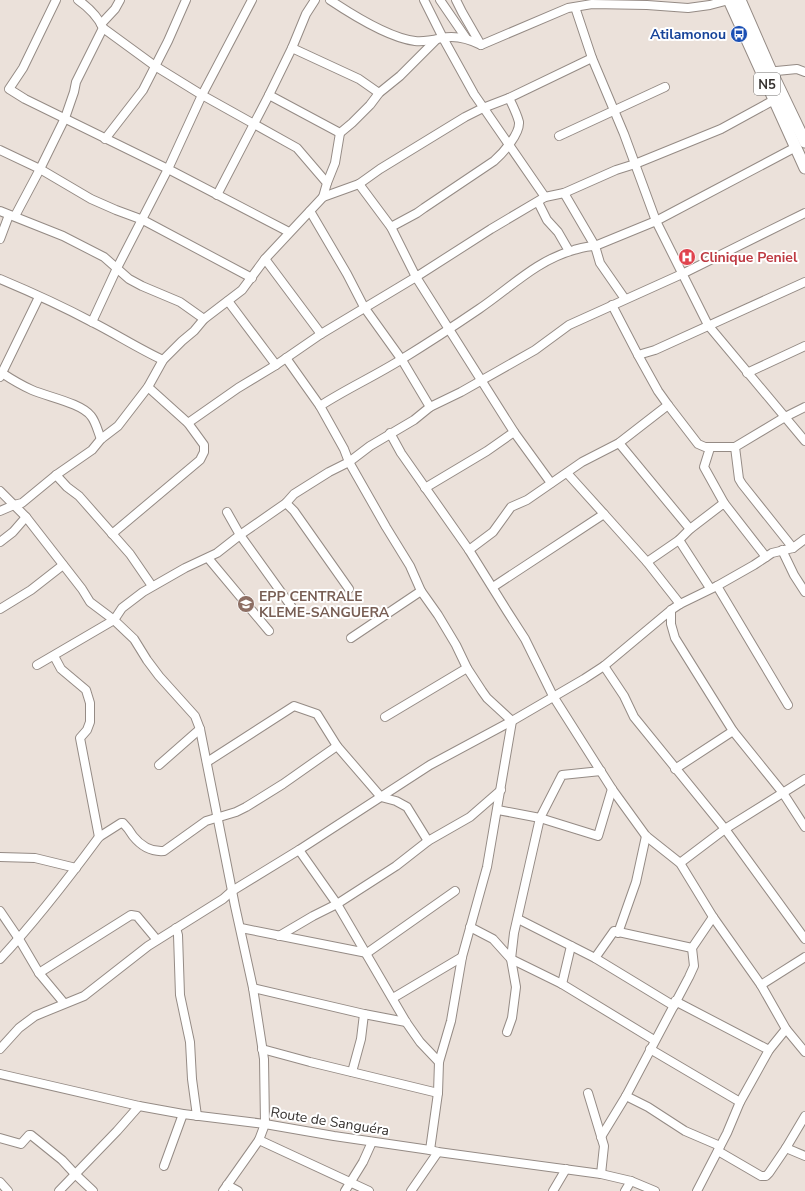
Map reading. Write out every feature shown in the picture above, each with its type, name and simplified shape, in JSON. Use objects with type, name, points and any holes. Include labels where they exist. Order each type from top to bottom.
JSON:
[{"type":"highway","name":"N5","points":[[729,0],[766,72],[800,145],[805,168]]},
{"type":"highway","name":"N5","points":[[740,0],[766,72],[774,100],[800,145]]},
{"type":"street","points":[[56,0],[23,68],[9,89],[25,99],[168,169],[289,232]]},
{"type":"street","points":[[78,0],[86,5],[102,26],[154,66],[202,95],[297,148],[327,183]]},
{"type":"street","points":[[0,239],[12,215],[40,169],[65,118],[76,82],[102,26],[120,0]]},
{"type":"street","points":[[105,139],[143,90],[168,41],[186,0]]},
{"type":"street","points":[[92,322],[117,268],[168,169],[202,95],[252,0]]},
{"type":"street","points":[[217,195],[269,95],[315,0]]},
{"type":"street","points":[[424,0],[439,39],[483,108],[545,197]]},
{"type":"street","points":[[440,0],[466,38]]},
{"type":"street","points":[[456,0],[481,45]]},
{"type":"street","points":[[334,2],[378,29],[412,41],[466,38],[481,45],[568,8],[591,2],[646,3],[688,8],[710,5],[729,0]]},
{"type":"street","points":[[575,7],[592,58],[635,164],[656,221],[708,325],[805,441]]},
{"type":"street","points":[[0,511],[22,503],[56,475],[92,450],[101,439],[118,426],[148,387],[163,360],[194,331],[204,319],[242,290],[265,259],[323,197],[335,163],[340,133],[370,105],[379,93],[400,76],[439,39]]},
{"type":"street","points":[[292,48],[359,79],[379,93]]},
{"type":"street","points":[[323,197],[359,184],[453,123],[592,58]]},
{"type":"street","points":[[766,72],[797,69],[805,72]]},
{"type":"street","points":[[559,136],[665,87]]},
{"type":"street","points":[[269,95],[340,133]]},
{"type":"street","points":[[391,227],[417,214],[494,161],[509,144],[516,132],[519,122],[509,98]]},
{"type":"street","points":[[188,424],[238,388],[276,365],[321,334],[545,197],[564,192],[721,129],[774,100]]},
{"type":"street","points":[[320,406],[402,360],[505,291],[518,278],[546,261],[569,251],[588,246],[595,246],[656,221],[800,145]]},
{"type":"street","points":[[0,150],[40,169],[91,199],[142,220],[252,278]]},
{"type":"street","points":[[359,184],[391,227],[416,277],[448,329],[514,432],[551,483]]},
{"type":"street","points":[[564,192],[595,246],[600,263],[625,299]]},
{"type":"street","points":[[538,202],[547,220],[558,232],[569,251]]},
{"type":"street","points":[[0,211],[63,236],[104,257],[129,279],[180,302],[204,319]]},
{"type":"street","points":[[310,211],[347,274],[364,307],[402,360],[430,407]]},
{"type":"street","points":[[38,665],[114,620],[122,608],[152,586],[217,553],[286,503],[294,494],[329,472],[349,462],[390,433],[414,420],[430,407],[461,392],[535,350],[569,325],[682,274],[805,213]]},
{"type":"street","points":[[265,259],[321,334]]},
{"type":"street","points":[[0,279],[92,322],[163,360]]},
{"type":"street","points":[[638,356],[655,350],[805,282]]},
{"type":"street","points":[[39,297],[16,347],[1,375],[32,390],[61,400],[88,412],[92,417],[101,439]]},
{"type":"street","points":[[228,301],[276,365]]},
{"type":"street","points":[[612,305],[658,391],[698,444],[710,448],[735,447],[785,417],[805,408]]},
{"type":"street","points":[[747,373],[805,346]]},
{"type":"street","points":[[286,358],[320,406],[344,449],[349,462],[410,566],[421,591],[438,615],[456,645],[467,668],[487,698],[512,720]]},
{"type":"street","points":[[112,534],[200,460],[204,452],[204,445],[188,424],[148,387]]},
{"type":"street","points":[[469,550],[493,532],[511,506],[527,500],[582,462],[619,443],[668,405]]},
{"type":"street","points":[[425,488],[487,451],[514,432]]},
{"type":"street","points":[[390,433],[401,454],[469,550],[493,587],[525,639],[553,696],[612,789],[646,836],[680,863],[713,917],[762,985],[786,1029],[805,1052]]},
{"type":"street","points":[[619,443],[690,530]]},
{"type":"street","points":[[735,447],[739,480],[793,548]]},
{"type":"street","points":[[710,448],[704,468],[724,503],[766,557]]},
{"type":"street","points":[[567,473],[647,562],[680,604]]},
{"type":"street","points":[[56,475],[67,487],[79,496],[130,554],[152,586]]},
{"type":"street","points":[[0,491],[26,517],[82,589],[90,602],[114,620],[134,639],[159,676],[195,716],[200,729],[219,818],[232,891],[254,988],[264,1059],[264,1124],[259,1140],[225,1188],[238,1191]]},
{"type":"street","points":[[286,503],[298,516],[349,589]]},
{"type":"street","points":[[647,562],[679,540],[724,503]]},
{"type":"street","points":[[227,512],[230,520],[240,535],[291,606]]},
{"type":"street","points":[[493,587],[604,514]]},
{"type":"street","points":[[0,542],[13,532],[26,517]]},
{"type":"street","points":[[0,1048],[19,1028],[36,1016],[64,1003],[84,996],[157,940],[430,765],[512,720],[604,666],[680,604],[714,587],[772,553],[793,548],[805,539]]},
{"type":"street","points":[[679,540],[714,587],[788,704]]},
{"type":"street","points":[[782,550],[794,575],[805,592]]},
{"type":"street","points":[[208,558],[269,631]]},
{"type":"street","points":[[0,609],[31,590],[63,565]]},
{"type":"street","points":[[351,638],[421,591]]},
{"type":"street","points":[[671,610],[671,624],[675,638],[733,731],[783,793],[805,827]]},
{"type":"street","points":[[54,656],[61,669],[86,690],[90,703],[90,722],[87,730],[80,738],[99,837]]},
{"type":"street","points":[[604,666],[624,696],[634,717],[725,829],[805,939]]},
{"type":"street","points":[[386,717],[467,668]]},
{"type":"street","points":[[207,762],[294,706],[317,714],[336,746],[381,797],[396,801],[407,808],[428,841]]},
{"type":"street","points":[[411,1191],[434,1151],[439,1062],[451,1021],[462,957],[487,867],[498,810],[512,720]]},
{"type":"street","points":[[159,766],[200,729]]},
{"type":"street","points":[[675,769],[733,731]]},
{"type":"street","points":[[0,959],[19,939],[99,837],[121,823],[123,823],[135,838],[146,847],[156,852],[164,851],[211,818],[219,818],[236,812],[283,784],[336,746]]},
{"type":"street","points":[[507,1032],[512,1018],[516,987],[511,959],[514,933],[540,818],[562,775],[601,771]]},
{"type":"street","points":[[680,863],[725,829],[805,779]]},
{"type":"street","points":[[498,810],[540,818],[598,836],[612,789]]},
{"type":"street","points":[[279,936],[313,916],[338,904],[396,866],[428,841],[470,817],[501,790]]},
{"type":"street","points":[[618,933],[636,882],[646,836]]},
{"type":"street","points":[[299,850],[338,904],[406,1022],[420,1042],[439,1062]]},
{"type":"street","points":[[0,857],[34,858],[76,868]]},
{"type":"street","points":[[241,928],[367,953],[455,891]]},
{"type":"street","points":[[0,911],[39,973],[64,1003]]},
{"type":"street","points":[[39,973],[131,915],[137,916],[157,940]]},
{"type":"street","points":[[601,1137],[626,1096],[654,1040],[675,1004],[694,966],[692,948],[713,917]]},
{"type":"street","points":[[518,919],[595,958],[675,1004],[769,1050]]},
{"type":"street","points":[[470,927],[493,939],[511,959],[562,984],[654,1040]]},
{"type":"street","points":[[176,928],[178,935],[180,995],[190,1042],[192,1079],[197,1116]]},
{"type":"street","points":[[595,958],[614,931],[692,948]]},
{"type":"street","points":[[562,984],[571,946]]},
{"type":"street","points":[[393,998],[462,957]]},
{"type":"street","points":[[762,985],[805,957]]},
{"type":"street","points":[[254,988],[364,1014],[406,1022]]},
{"type":"street","points":[[352,1072],[361,1039],[364,1014]]},
{"type":"street","points":[[697,1191],[719,1149],[740,1102],[769,1050],[786,1029]]},
{"type":"street","points":[[262,1049],[400,1085],[438,1093]]},
{"type":"street","points":[[650,1049],[740,1102]]},
{"type":"street","name":"Route de Sanguéra","points":[[0,1074],[139,1106],[183,1114],[264,1124],[372,1142],[601,1174],[631,1181],[655,1191]]},
{"type":"street","points":[[588,1093],[604,1146],[601,1174]]},
{"type":"street","points":[[626,1096],[648,1107],[685,1131],[719,1149],[761,1176],[766,1176],[769,1173],[805,1116]]},
{"type":"street","points":[[59,1191],[139,1106]]},
{"type":"street","points":[[164,1166],[183,1114]]},
{"type":"street","points":[[0,1138],[21,1144],[29,1135],[31,1135],[62,1160],[93,1191]]},
{"type":"street","points":[[259,1140],[369,1191]]},
{"type":"street","points":[[345,1191],[372,1142]]},
{"type":"street","points":[[786,1148],[805,1156]]},
{"type":"street","points":[[552,1191],[566,1169]]},
{"type":"street","points":[[624,1191],[631,1181]]},
{"type":"street","points":[[0,1182],[8,1191]]},
{"type":"place","name":"Atilamonou","points":[[739,34]]},
{"type":"place","name":"Clinique Peniel","points":[[687,257]]},
{"type":"place","name":"EPP CENTRALE KLEME-SANGUERA","points":[[246,604]]}]
